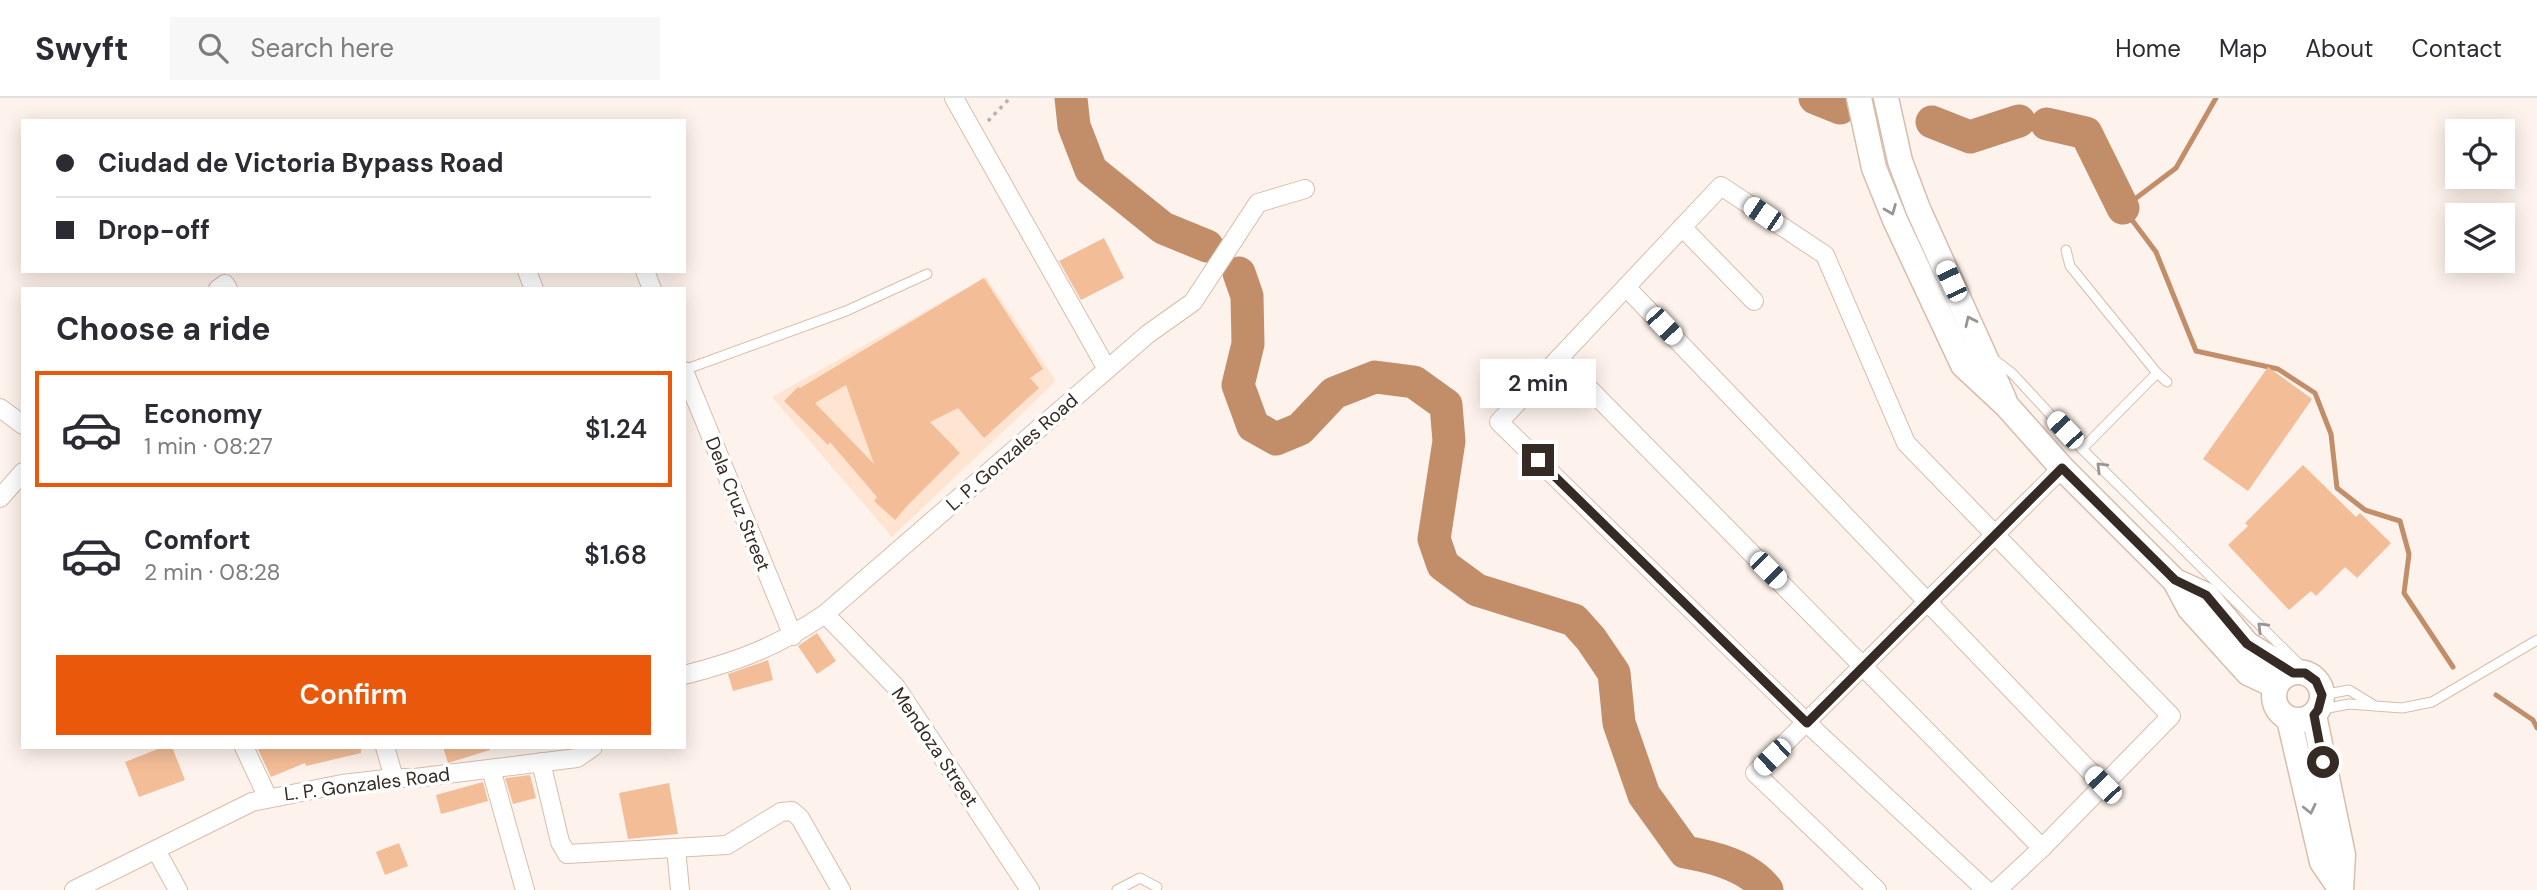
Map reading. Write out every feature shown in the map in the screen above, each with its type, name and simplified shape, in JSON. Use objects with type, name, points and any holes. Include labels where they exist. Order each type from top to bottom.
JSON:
[{"type":"main road","points":[[1859,98],[1874,168],[1895,220],[1964,365],[2007,406],[2062,468],[2175,580],[2206,595],[2247,644],[2306,692],[2343,855],[2340,889]]},
{"type":"main road","points":[[1886,98],[1900,161],[1918,209],[2007,406]]},
{"type":"main road","points":[[1874,168],[1900,161]]},
{"type":"main road","points":[[2306,692],[2302,720],[2289,719],[2277,709],[2274,694],[2306,692]]},
{"type":"main road","points":[[2289,719],[2322,862],[2340,889]]},
{"type":"street","points":[[954,98],[1107,369]]},
{"type":"street","points":[[1986,890],[1807,723],[1499,422],[1721,186],[1825,255],[1906,443],[2171,716],[2042,848],[1997,890]]},
{"type":"street","name":"L. P. Gonzales Road","points":[[686,675],[762,652],[793,636],[825,614],[1148,334],[1194,302],[1258,203],[1305,189]]},
{"type":"street","points":[[1682,227],[1754,301]]},
{"type":"street","points":[[1626,287],[2103,785]]},
{"type":"street","points":[[1559,358],[2042,848]]},
{"type":"street","name":"Dela Cruz Street","points":[[686,376],[793,636]]},
{"type":"street","points":[[0,408],[21,424]]},
{"type":"street","points":[[1877,890],[1755,773],[2062,468]]},
{"type":"street","points":[[0,498],[21,474]]},
{"type":"street","name":"Mendoza Street","points":[[825,614],[896,687],[1031,890]]},
{"type":"street","points":[[245,749],[268,798]]},
{"type":"street","points":[[386,749],[394,778]]},
{"type":"street","name":"L. P. Gonzales Road","points":[[74,890],[240,808],[268,798],[394,778],[415,778],[577,758],[590,749]]},
{"type":"street","points":[[541,762],[560,842],[567,854],[727,845],[782,813],[792,811],[800,818],[841,890]]},
{"type":"street","points":[[491,769],[525,890]]},
{"type":"street","points":[[676,848],[680,890]]},
{"type":"street","points":[[156,850],[178,890]]},
{"type":"lane","points":[[2066,250],[2070,265],[2167,382]]},
{"type":"lane","points":[[686,370],[846,311],[927,274]]},
{"type":"lane","points":[[1985,353],[2012,373],[2306,692],[2349,704],[2402,708],[2432,702],[2537,640]]},
{"type":"lane","points":[[2082,449],[2157,373]]},
{"type":"lane","points":[[2306,692],[2349,690],[2374,705]]},
{"type":"lane","points":[[1117,890],[1140,877],[1157,887]]},
{"type":"path","points":[[974,135],[1010,98]]},
{"type":"shaded area","points":[[986,277],[1056,381],[892,537],[772,397]]},
{"type":"building","points":[[1104,238],[1124,278],[1081,300],[1059,261]]},
{"type":"building","points":[[984,278],[1043,369],[1030,378],[1039,388],[984,438],[958,408],[930,422],[960,453],[895,520],[874,501],[877,497],[830,442],[828,445],[784,401],[800,388]],"holes":[[[846,385],[874,464],[815,403]]]},
{"type":"building","points":[[2268,367],[2312,399],[2248,491],[2203,459]]},
{"type":"building","points":[[2303,465],[2356,517],[2360,513],[2391,543],[2357,578],[2345,567],[2316,596],[2311,591],[2289,610],[2228,545],[2248,526],[2245,523]]},
{"type":"building","points":[[817,633],[836,661],[817,674],[798,646]]},
{"type":"building","points":[[768,660],[773,680],[733,691],[728,674]]},
{"type":"building","points":[[158,749],[173,749],[185,780],[139,797],[125,762]]},
{"type":"building","points":[[258,749],[361,749],[361,753],[306,766],[305,763],[271,777]]},
{"type":"building","points":[[444,749],[490,750],[448,763]]},
{"type":"building","points":[[530,775],[536,798],[513,804],[505,778]]},
{"type":"building","points":[[483,782],[488,801],[441,814],[436,795]]},
{"type":"building","points":[[669,783],[678,834],[628,839],[619,793]]},
{"type":"building","points":[[399,843],[408,866],[385,875],[376,852]]},
{"type":"waterway","points":[[1071,98],[1074,126],[1091,170],[1163,228],[1207,246]]},
{"type":"waterway","points":[[1815,98],[1840,108]]},
{"type":"waterway","points":[[2216,98],[2176,168],[2123,208],[2156,252],[2196,351],[2278,369],[2315,393],[2331,434],[2337,488],[2365,510],[2400,521],[2409,554],[2404,593],[2453,667]]},
{"type":"waterway","points":[[1932,122],[1970,137],[2019,121]]},
{"type":"waterway","points":[[2047,124],[2086,133],[2123,208]]},
{"type":"waterway","points":[[1239,273],[1247,296],[1248,344],[1238,385],[1253,426],[1276,439],[1300,429],[1334,393],[1375,377],[1414,382],[1446,405],[1449,441],[1434,539],[1443,565],[1477,590],[1574,620],[1591,639],[1614,673],[1619,723],[1644,795],[1685,852],[1719,860],[1741,869],[1767,890]]},
{"type":"waterway","points":[[2496,695],[2533,720],[2537,728]]},
{"type":"route","points":[[1538,460],[1807,723],[2062,468],[2175,580],[2206,595],[2247,644],[2293,673],[2305,673],[2316,681],[2322,695],[2314,715],[2323,762]]}]
